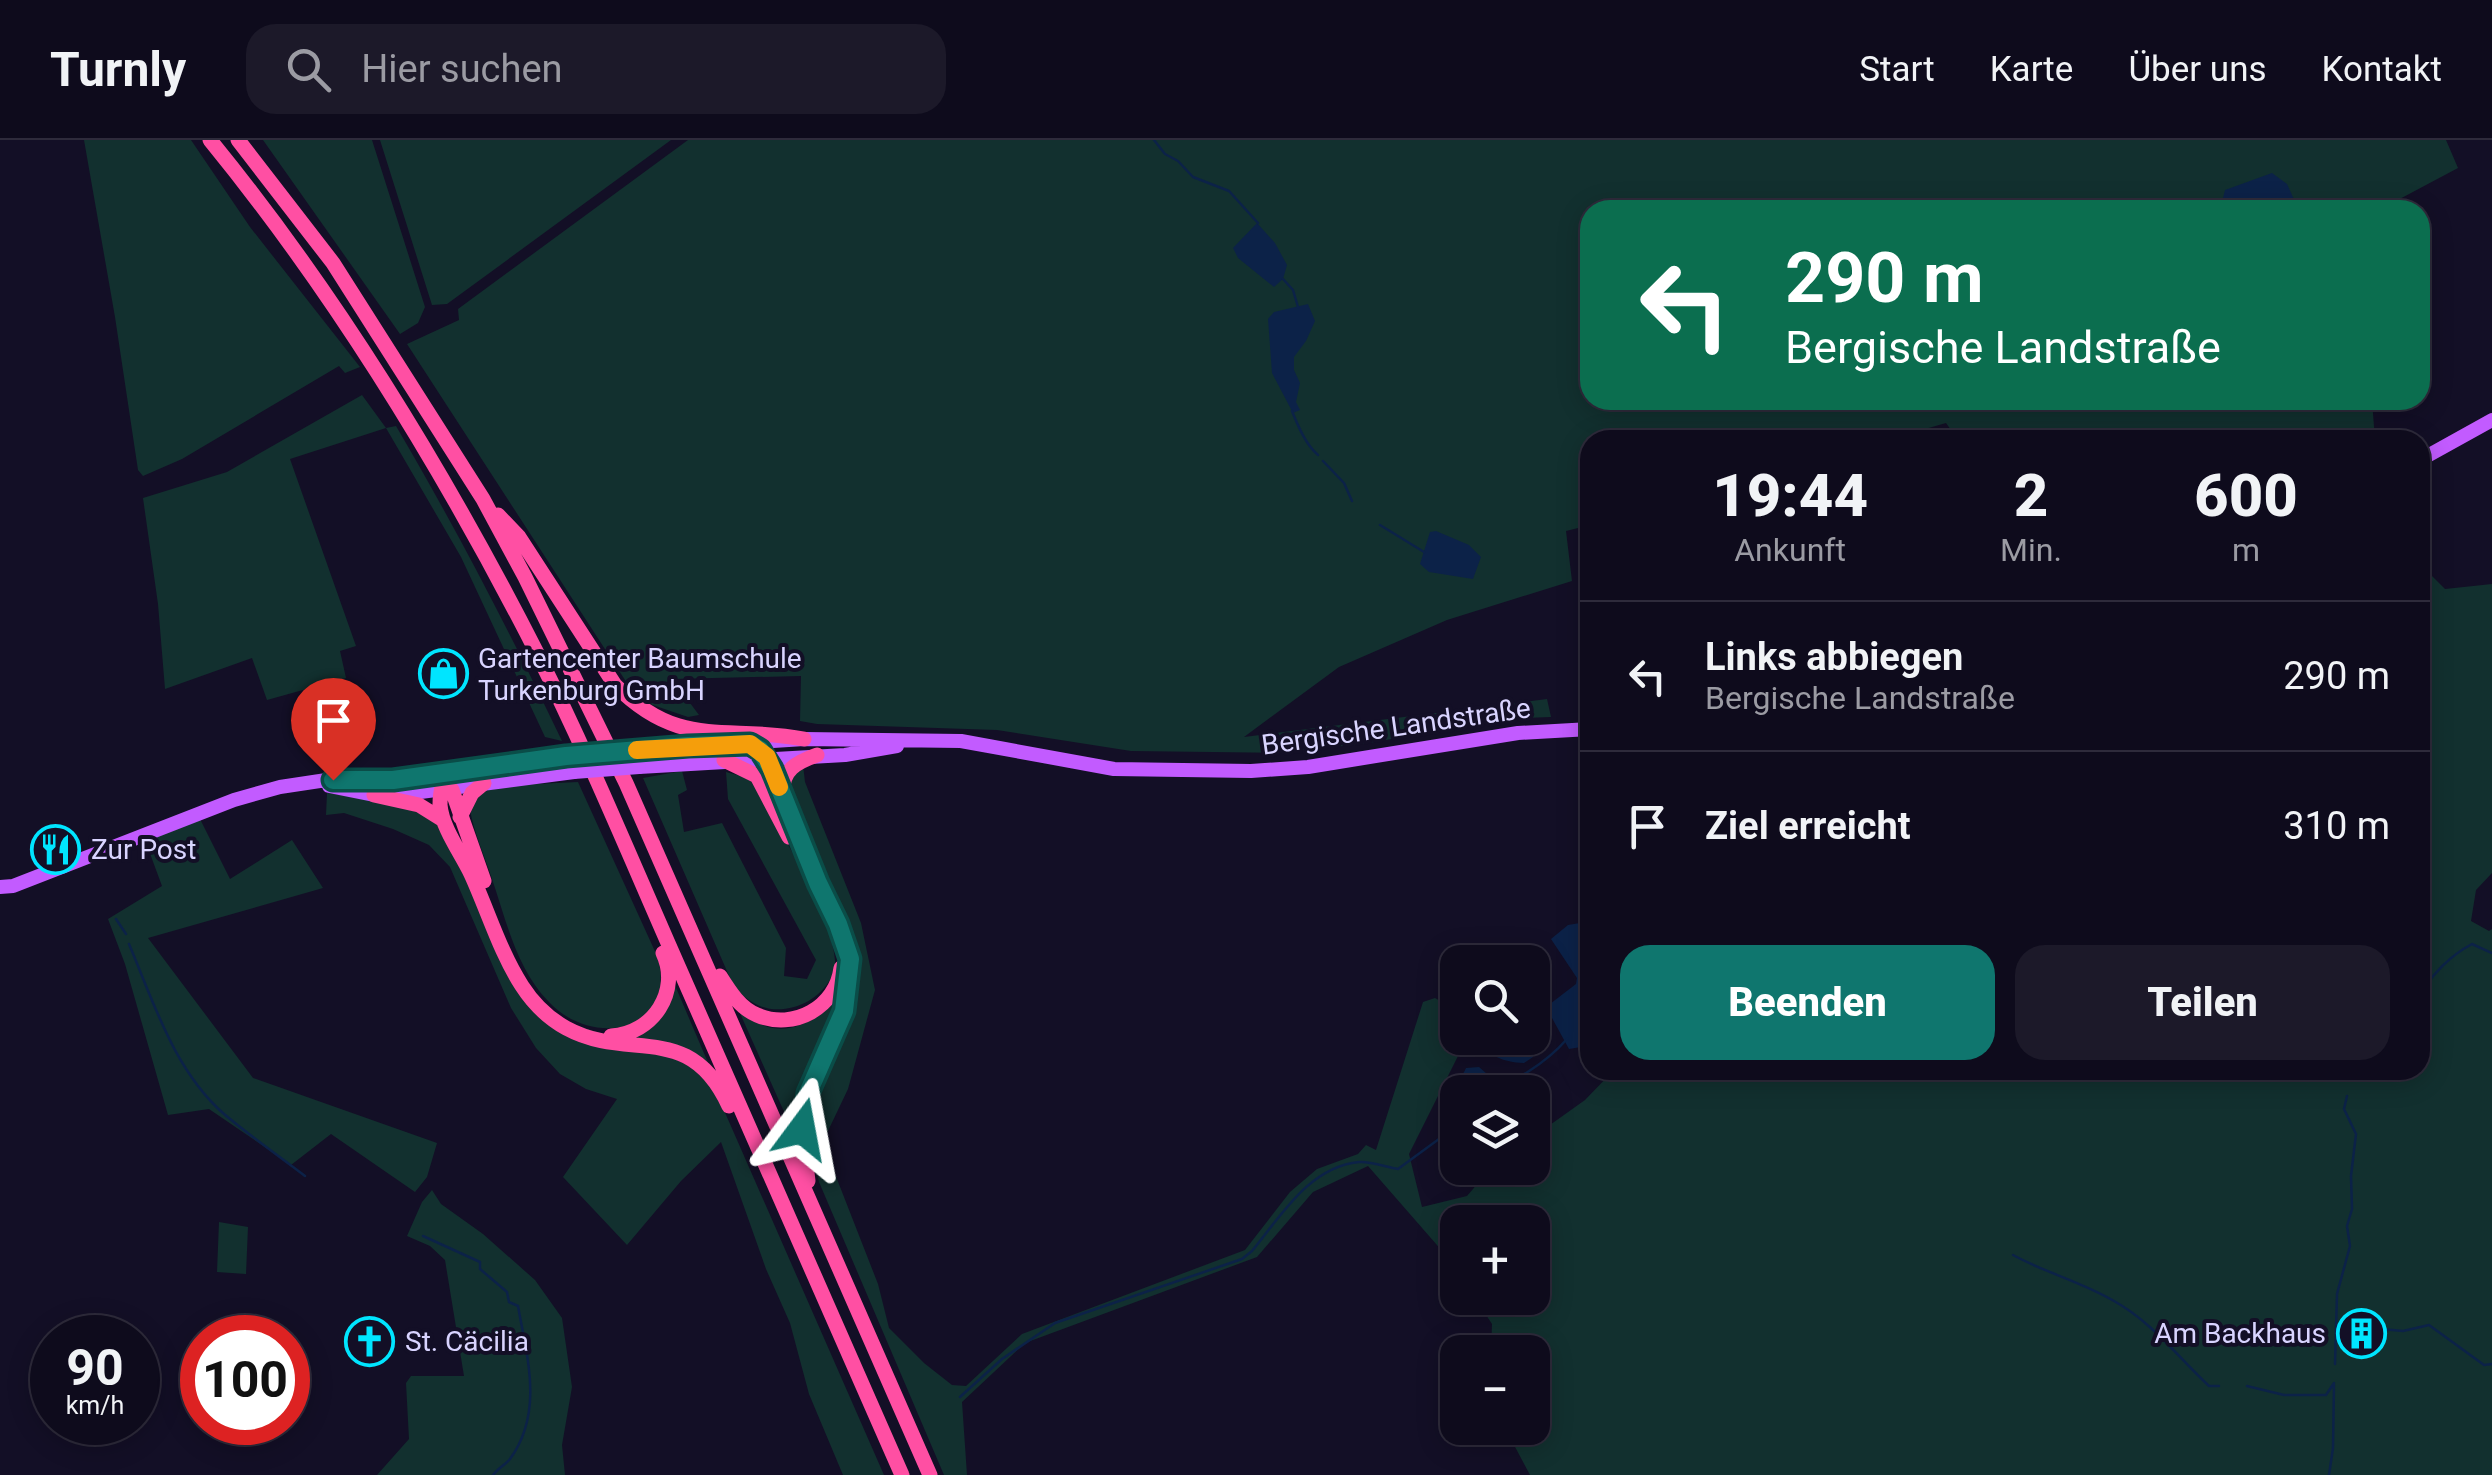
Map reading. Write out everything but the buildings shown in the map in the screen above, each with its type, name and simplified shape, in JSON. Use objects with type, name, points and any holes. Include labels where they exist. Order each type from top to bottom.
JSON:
[{"type":"highway","points":[[210,140],[314,276],[408,418],[460,507],[541,662],[902,1475]]},
{"type":"highway","points":[[238,140],[334,263],[483,499],[586,698],[930,1475]]},
{"type":"highway","points":[[483,499],[519,537],[615,684],[634,704],[671,725],[694,731],[780,735],[804,740]]},
{"type":"highway","points":[[750,744],[767,757],[850,959],[844,1011],[808,1093],[802,1129],[811,1199]]},
{"type":"highway","points":[[784,798],[782,783],[789,770],[817,755]]},
{"type":"highway","points":[[684,912],[730,992],[759,1016],[782,1020],[805,1016],[824,1004],[835,989],[841,970],[838,938],[813,885],[763,782],[746,768],[724,760]]},
{"type":"highway","points":[[444,780],[518,965],[536,995],[567,1022],[588,1031],[618,1036],[650,1021],[666,996],[669,982],[668,962],[658,942],[658,920]]},
{"type":"highway","points":[[444,780],[443,820],[516,975],[535,1003],[556,1022],[580,1034],[606,1042],[662,1046],[691,1058],[721,1089],[752,1155],[766,1165]]},
{"type":"highway","points":[[460,817],[472,793],[484,783]]},
{"type":"highway","points":[[379,795],[419,805],[443,820]]},
{"type":"main road","points":[[2430,454],[2492,420]]},
{"type":"main road","name":"Bergische Landstraße","points":[[319,782],[379,795],[566,756],[804,740],[980,743],[1127,770],[1251,772],[1308,767],[1518,733],[1580,730]]},
{"type":"main road","name":"Bergische Landstraße","points":[[0,897],[8,894],[6,887],[234,800],[280,787],[407,778],[484,783],[724,760],[867,753],[912,742]]},
{"type":"main road","points":[[379,795],[403,787],[407,778]]},
{"type":"green space","points":[[84,140],[191,140],[250,227],[360,367],[345,373],[339,366],[182,459],[143,476],[138,470]]},
{"type":"green space","points":[[263,140],[372,140],[425,307],[418,323],[400,334]]},
{"type":"green space","points":[[380,140],[671,140],[447,304],[432,305]]},
{"type":"green space","points":[[688,140],[2446,140],[2458,168],[2398,200],[1580,200],[1580,410],[2373,410],[2374,430],[1951,430],[1946,423],[1922,430],[1580,430],[1580,528],[1566,531],[1572,581],[1447,620],[1339,667],[1244,737],[1547,699],[1551,717],[1501,719],[1375,742],[1285,753],[1131,751],[997,730],[817,724],[800,721],[801,676],[672,679],[699,715],[688,717],[638,700],[407,344],[459,320],[458,309]]},
{"type":"green space","points":[[362,395],[386,428],[290,459],[356,646],[340,651],[346,678],[267,700],[252,658],[165,689],[143,498],[227,472]]},
{"type":"green space","points":[[396,426],[440,504],[562,741],[545,737],[461,557],[386,428]]},
{"type":"green space","points":[[2430,574],[2445,589],[2492,584],[2492,873],[2476,890],[2471,921],[2492,929],[2492,1475],[1530,1475],[1514,1445],[1550,1445],[1550,1335],[1492,1335],[1492,1324],[1486,1315],[1550,1315],[1550,1205],[1440,1205],[1440,1249],[1368,1166],[1313,1192],[1257,1257],[1025,1343],[962,1402],[967,1475],[944,1475],[819,1182],[810,1147],[815,1093],[843,1034],[854,983],[792,793],[791,778],[803,765],[805,782],[861,923],[875,990],[848,1089],[827,1133],[835,1174],[878,1284],[889,1328],[952,1385],[966,1386],[1022,1334],[1245,1250],[1290,1192],[1317,1169],[1358,1154],[1366,1145],[1376,1150],[1423,1002],[1435,998],[1440,1001],[1440,1055],[1458,1055],[1448,1075],[1440,1075],[1440,1092],[1409,1154],[1422,1207],[1467,1196],[1476,1185],[1550,1185],[1550,1125],[1585,1100],[1604,1080],[2430,1080]]},
{"type":"green space","points":[[682,771],[687,790],[678,795],[684,832],[722,823],[786,948],[784,976],[807,979],[816,960],[728,799],[726,772],[753,779],[802,872],[833,947],[835,964],[830,979],[808,1001],[785,1009],[768,1008],[753,1003],[733,985],[643,778]]},
{"type":"green space","points":[[578,782],[658,958],[661,983],[655,1003],[643,1017],[627,1025],[608,1028],[567,1017],[538,989],[513,943],[470,810],[475,798],[484,791],[515,785]]},
{"type":"green space","points":[[327,793],[385,801],[438,820],[541,1014],[662,1053],[692,1067],[716,1092],[884,1475],[843,1475],[809,1394],[790,1323],[766,1269],[721,1142],[681,1181],[627,1245],[563,1177],[617,1099],[586,1089],[560,1074],[536,1048],[511,1008],[450,867],[429,845],[393,829],[344,813],[326,815]]},
{"type":"green space","points":[[200,819],[230,879],[292,840],[323,888],[148,938],[253,1078],[437,1143],[427,1177],[415,1192],[331,1134],[291,1165],[209,1109],[168,1115],[125,964],[108,919],[162,886],[145,840]]},
{"type":"green space","points":[[674,983],[712,1072],[629,1038]]},
{"type":"green space","points":[[840,993],[802,1098],[798,1143],[739,1011],[765,1026],[790,1028],[817,1015]]},
{"type":"green space","points":[[432,1190],[441,1204],[483,1234],[535,1280],[562,1318],[572,1387],[562,1445],[565,1475],[377,1475],[409,1439],[406,1383],[411,1376],[464,1376],[445,1260],[430,1246],[407,1236],[422,1202]]},
{"type":"green space","points":[[219,1222],[248,1227],[246,1274],[217,1272]]},
{"type":"water","points":[[2272,173],[2287,184],[2294,200],[2224,200],[2225,190]]},
{"type":"water","points":[[1257,223],[1275,243],[1287,265],[1283,279],[1274,287],[1238,258],[1233,248]]},
{"type":"water","points":[[1308,304],[1315,321],[1294,357],[1300,383],[1296,402],[1300,410],[1293,413],[1272,373],[1268,319],[1274,312]]},
{"type":"water","points":[[1430,532],[1469,545],[1481,557],[1473,579],[1429,572],[1420,564]]},
{"type":"water","points":[[1580,923],[1580,1047],[1569,1049],[1550,1014],[1550,1004],[1576,984],[1577,978],[1551,939],[1568,925]]},
{"type":"water","points":[[1494,1055],[1533,1055],[1524,1063]]},
{"type":"water","points":[[1479,1067],[1487,1075],[1461,1075],[1466,1068]]},
{"type":"waterway","points":[[1154,140],[1193,177],[1229,191],[1258,223]]},
{"type":"waterway","points":[[1283,279],[1293,290],[1298,307]]},
{"type":"waterway","points":[[1292,411],[1306,441],[1318,455]]},
{"type":"waterway","points":[[1323,461],[1344,483],[1352,501]]},
{"type":"waterway","points":[[1380,525],[1424,552]]},
{"type":"waterway","points":[[116,919],[126,934]]},
{"type":"waterway","points":[[129,944],[167,1035],[192,1077],[224,1114],[305,1176]]},
{"type":"waterway","points":[[2430,980],[2472,944],[2492,953]]},
{"type":"waterway","points":[[1521,1075],[1567,1039]]},
{"type":"waterway","points":[[2335,1364],[2337,1294],[2350,1246],[2347,1226],[2352,1209],[2356,1134],[2344,1109],[2347,1096]]},
{"type":"waterway","points":[[960,1397],[1002,1359],[1055,1323],[1242,1259],[1298,1195],[1325,1173],[1359,1162],[1398,1169],[1440,1138]]},
{"type":"waterway","points":[[423,1236],[480,1262],[480,1269],[507,1292],[509,1302],[518,1306],[530,1403],[520,1441],[510,1459],[493,1475]]},
{"type":"waterway","points":[[2013,1255],[2128,1309],[2209,1386],[2219,1386]]},
{"type":"waterway","points":[[2338,1325],[2403,1331],[2429,1325],[2484,1365],[2492,1364]]},
{"type":"waterway","points":[[2247,1386],[2284,1395],[2326,1395],[2334,1383]]},
{"type":"waterway","points":[[2329,1475],[2334,1385]]},
{"type":"slow traffic","points":[[637,750],[750,744],[767,757],[779,787]]},
{"type":"place","name":"Gartencenter Baumschule Turkenburg GmbH","points":[[443,674]]},
{"type":"place","name":"Zur Post","points":[[56,849]]},
{"type":"place","name":"Am Backhaus","points":[[2361,1333]]},
{"type":"place","name":"St. Cäcilia","points":[[370,1341]]},
{"type":"route","points":[[333,780],[393,780],[566,756],[688,746],[750,744],[760,750],[767,757],[850,959],[844,1011],[808,1093],[802,1129]]}]
